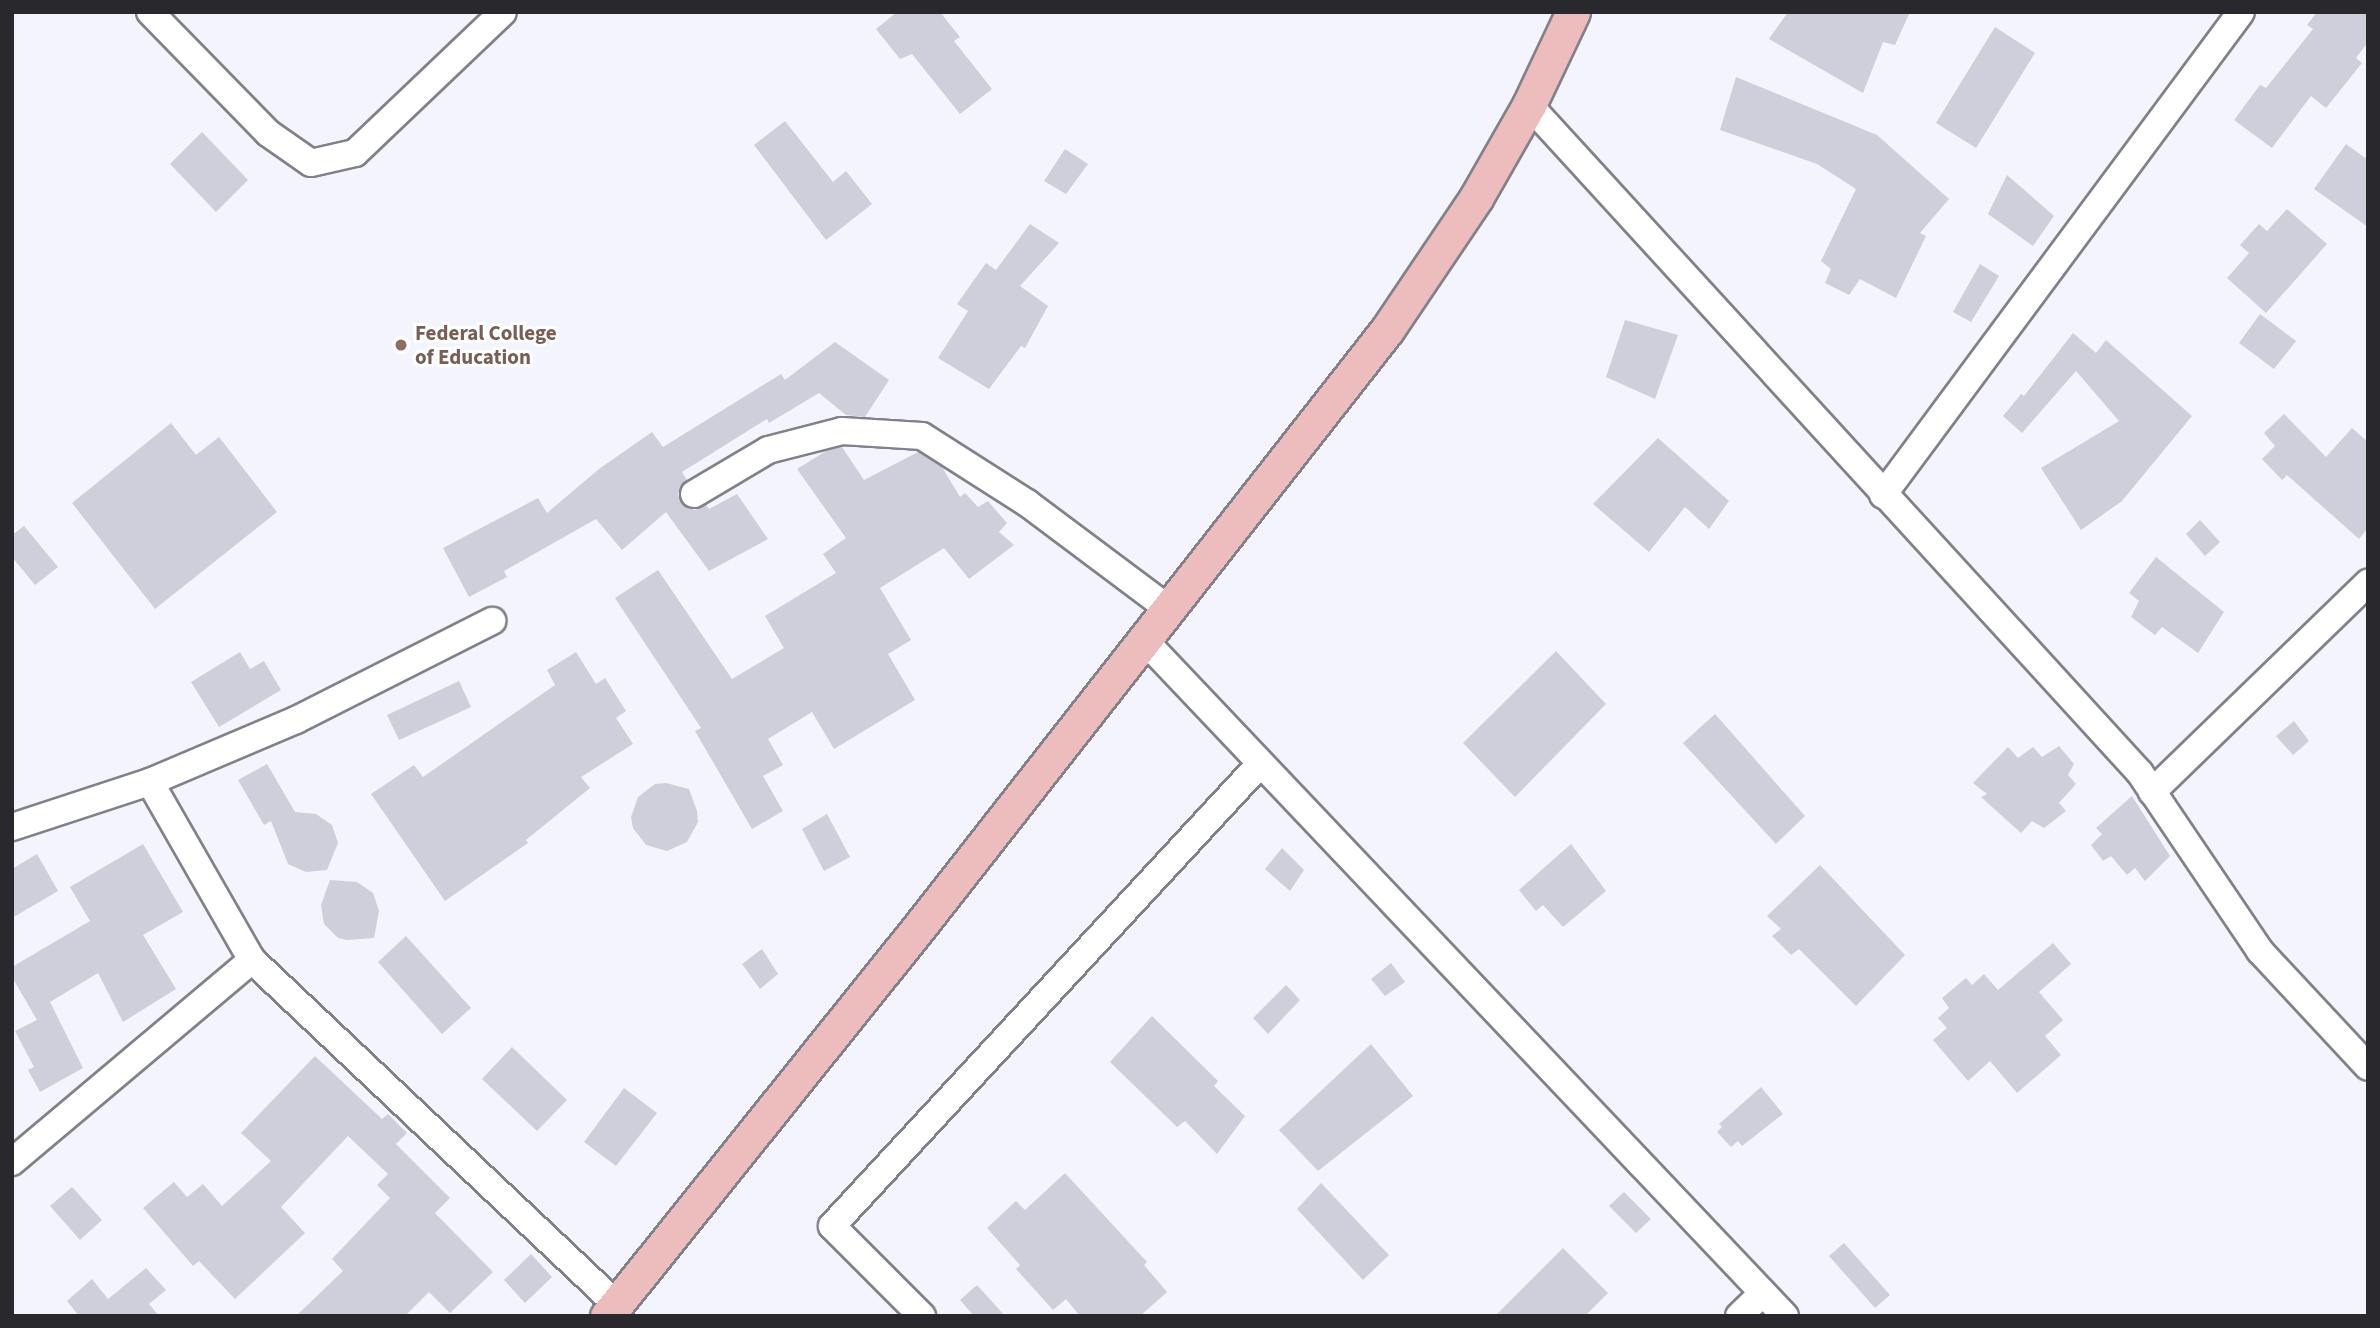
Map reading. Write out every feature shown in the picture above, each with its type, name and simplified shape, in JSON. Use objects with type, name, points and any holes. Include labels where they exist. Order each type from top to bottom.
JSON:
[{"type":"main road","points":[[611,1310],[1170,610],[1387,330],[1437,260],[1529,104],[1573,12]]},
{"type":"street","points":[[150,12],[268,133],[311,163],[355,153],[503,12]]},
{"type":"street","points":[[1883,495],[2241,12]]},
{"type":"street","points":[[1529,104],[1883,495],[2140,773],[2260,951],[2368,1067]]},
{"type":"street","points":[[694,494],[768,450],[842,430],[922,436],[1027,503],[1170,610]]},
{"type":"street","points":[[2152,792],[2368,583]]},
{"type":"street","points":[[13,825],[150,782],[296,720],[422,659],[492,621]]},
{"type":"street","points":[[1145,641],[1785,1316]]},
{"type":"street","points":[[922,1316],[832,1226],[1260,764]]},
{"type":"street","points":[[150,782],[252,960],[611,1310]]},
{"type":"street","points":[[12,1162],[252,960]]},
{"type":"street","points":[[1739,1316],[1763,1293]]},
{"type":"building","points":[[897,12],[940,12],[960,37],[954,41],[992,89],[960,114],[912,54],[900,59],[876,29]]},
{"type":"building","points":[[1788,12],[1910,12],[1895,45],[1883,42],[1863,93],[1769,39]]},
{"type":"building","points":[[2317,12],[2368,12],[2368,42],[2356,58],[2362,63],[2326,108],[2311,96],[2272,148],[2234,120],[2260,85],[2266,88],[2313,29],[2307,25]]},
{"type":"building","points":[[1995,27],[2035,53],[1976,148],[1936,123]]},
{"type":"building","points":[[1736,77],[1877,135],[1949,199],[1920,233],[1926,236],[1896,298],[1860,279],[1849,295],[1825,283],[1831,269],[1821,261],[1856,189],[1817,164],[1720,130]]},
{"type":"building","points":[[785,121],[833,182],[846,171],[872,204],[826,240],[754,145]]},
{"type":"building","points":[[202,132],[248,180],[216,212],[170,164]]},
{"type":"building","points":[[2346,144],[2368,160],[2368,227],[2314,189]]},
{"type":"building","points":[[1065,149],[1088,164],[1066,194],[1044,181]]},
{"type":"building","points":[[2007,175],[2054,216],[2033,246],[1988,214]]},
{"type":"building","points":[[2287,209],[2327,244],[2266,313],[2227,278],[2249,253],[2240,245],[2259,224],[2267,231]]},
{"type":"building","points":[[1030,224],[1059,243],[1020,286],[1048,306],[1025,348],[1021,346],[989,389],[938,358],[968,311],[957,304],[986,263],[996,270]]},
{"type":"building","points":[[1980,264],[1999,276],[1971,322],[1953,312]]},
{"type":"building","points":[[2260,314],[2296,341],[2274,369],[2239,343]]},
{"type":"building","points":[[1625,320],[1678,335],[1655,399],[1606,377]]},
{"type":"building","points":[[2073,333],[2096,353],[2106,340],[2192,416],[2122,501],[2081,530],[2041,468],[2119,421],[2076,371],[2022,433],[2003,416],[2021,394],[2024,396]]},
{"type":"building","points":[[835,342],[889,380],[865,417],[846,415],[819,393],[769,423],[767,419],[682,472],[687,480],[678,495],[686,507],[695,510],[706,505],[709,509],[737,494],[768,539],[709,571],[666,512],[622,550],[596,519],[504,571],[507,577],[469,597],[443,548],[538,498],[547,513],[599,469],[652,432],[663,447],[781,374],[785,380]]},
{"type":"building","points":[[2284,414],[2326,457],[2352,428],[2368,442],[2368,528],[2359,539],[2287,475],[2282,480],[2262,459],[2275,446],[2264,433]]},
{"type":"building","points":[[171,423],[196,455],[219,437],[277,512],[155,609],[72,503]]},
{"type":"building","points":[[1658,438],[1729,501],[1709,529],[1685,507],[1649,552],[1593,504]]},
{"type":"building","points":[[842,447],[864,480],[918,452],[942,467],[960,497],[965,493],[978,507],[988,501],[1007,523],[999,532],[1014,545],[969,579],[944,548],[880,588],[911,640],[888,654],[915,700],[834,749],[812,712],[768,739],[783,765],[763,776],[783,811],[752,829],[695,731],[701,728],[615,598],[658,570],[732,679],[784,648],[765,616],[836,573],[823,554],[846,538],[797,469],[826,451]]},
{"type":"building","points":[[2200,520],[2220,542],[2205,556],[2186,534]]},
{"type":"building","points":[[24,526],[58,567],[35,585],[12,557],[12,535]]},
{"type":"building","points":[[2156,557],[2224,612],[2198,653],[2162,627],[2155,635],[2131,617],[2139,601],[2129,593]]},
{"type":"building","points":[[1556,651],[1606,704],[1515,797],[1463,743]]},
{"type":"building","points":[[240,652],[250,669],[264,661],[281,690],[219,727],[191,682]]},
{"type":"building","points":[[576,652],[596,684],[605,678],[626,711],[616,718],[633,744],[581,777],[590,788],[526,840],[528,843],[445,901],[371,794],[414,765],[423,777],[555,685],[547,670]]},
{"type":"building","points":[[459,681],[471,707],[399,740],[387,715]]},
{"type":"building","points":[[1715,714],[1805,816],[1776,844],[1683,743]]},
{"type":"building","points":[[2294,721],[2309,741],[2293,755],[2276,736]]},
{"type":"building","points":[[2059,746],[2074,764],[2068,775],[2076,784],[2059,803],[2066,811],[2044,828],[2032,821],[2021,833],[1981,797],[1987,794],[1973,783],[2008,747],[2018,758],[2033,747],[2042,757]]},
{"type":"building","points":[[267,764],[295,812],[316,814],[332,825],[338,843],[327,870],[306,872],[288,864],[271,821],[264,825],[238,780]]},
{"type":"building","points":[[666,783],[689,789],[698,822],[687,842],[667,851],[646,845],[633,828],[631,817],[638,797],[655,784]]},
{"type":"building","points":[[2132,796],[2170,856],[2145,881],[2135,868],[2127,875],[2111,856],[2103,861],[2091,845],[2102,834],[2096,828]]},
{"type":"building","points":[[827,814],[850,857],[824,871],[802,829]]},
{"type":"building","points":[[143,844],[183,912],[143,935],[176,989],[123,1022],[98,973],[50,1002],[83,1068],[40,1092],[28,1070],[34,1067],[15,1031],[37,1020],[12,977],[12,967],[90,921],[70,887]]},
{"type":"building","points":[[1571,844],[1606,891],[1563,927],[1543,905],[1536,911],[1519,890]]},
{"type":"building","points":[[1282,848],[1304,870],[1290,891],[1265,869]]},
{"type":"building","points":[[37,854],[58,891],[12,918],[12,869]]},
{"type":"building","points":[[1820,865],[1905,955],[1856,1006],[1799,949],[1791,955],[1772,936],[1781,929],[1767,916]]},
{"type":"building","points":[[330,880],[357,882],[373,893],[379,911],[374,938],[338,938],[324,924],[321,905]]},
{"type":"building","points":[[406,936],[471,1008],[442,1034],[378,962]]},
{"type":"building","points":[[2053,943],[2071,964],[2039,992],[2063,1020],[2045,1036],[2061,1055],[2017,1093],[1990,1061],[1968,1081],[1933,1040],[1947,1028],[1938,1018],[1949,1008],[1942,998],[1966,978],[1972,985],[1984,974],[1998,990]]},
{"type":"building","points":[[762,949],[778,974],[760,989],[742,964]]},
{"type":"building","points":[[1391,963],[1405,982],[1385,996],[1371,979]]},
{"type":"building","points":[[1286,985],[1300,1000],[1268,1034],[1253,1018]]},
{"type":"building","points":[[1152,1016],[1218,1081],[1214,1086],[1245,1116],[1217,1154],[1185,1121],[1177,1127],[1110,1062]]},
{"type":"building","points":[[1371,1044],[1413,1096],[1318,1171],[1279,1130]]},
{"type":"building","points":[[512,1047],[567,1100],[537,1131],[482,1079]]},
{"type":"building","points":[[315,1056],[382,1119],[388,1114],[407,1133],[396,1144],[450,1198],[435,1213],[493,1272],[450,1313],[429,1292],[405,1316],[296,1316],[343,1271],[332,1259],[390,1198],[377,1185],[388,1174],[348,1136],[281,1207],[305,1233],[235,1299],[199,1261],[193,1266],[143,1208],[174,1182],[187,1197],[203,1184],[222,1206],[271,1161],[241,1133]]},
{"type":"building","points":[[1761,1087],[1783,1114],[1742,1146],[1738,1141],[1731,1147],[1717,1132],[1722,1127],[1719,1124]]},
{"type":"building","points":[[624,1088],[657,1113],[616,1166],[584,1142]]},
{"type":"building","points":[[1065,1173],[1147,1262],[1144,1265],[1167,1292],[1140,1316],[1080,1316],[1066,1299],[1053,1310],[1016,1269],[1020,1265],[987,1228],[1016,1201],[1025,1210]]},
{"type":"building","points":[[1321,1183],[1389,1255],[1363,1280],[1297,1209]]},
{"type":"building","points":[[72,1187],[102,1220],[80,1240],[50,1206]]},
{"type":"building","points":[[1624,1192],[1651,1219],[1636,1233],[1609,1206]]},
{"type":"building","points":[[1844,1243],[1890,1295],[1875,1308],[1829,1256]]},
{"type":"building","points":[[1563,1248],[1608,1293],[1585,1316],[1495,1316]]},
{"type":"building","points":[[531,1254],[552,1277],[525,1303],[504,1280]]},
{"type":"building","points":[[146,1268],[166,1290],[149,1304],[159,1316],[79,1316],[67,1301],[92,1279],[108,1299]]},
{"type":"building","points":[[977,1285],[1005,1316],[974,1316],[960,1300]]},
{"type":"place","name":"Federal College of Education","points":[[401,345]]}]
